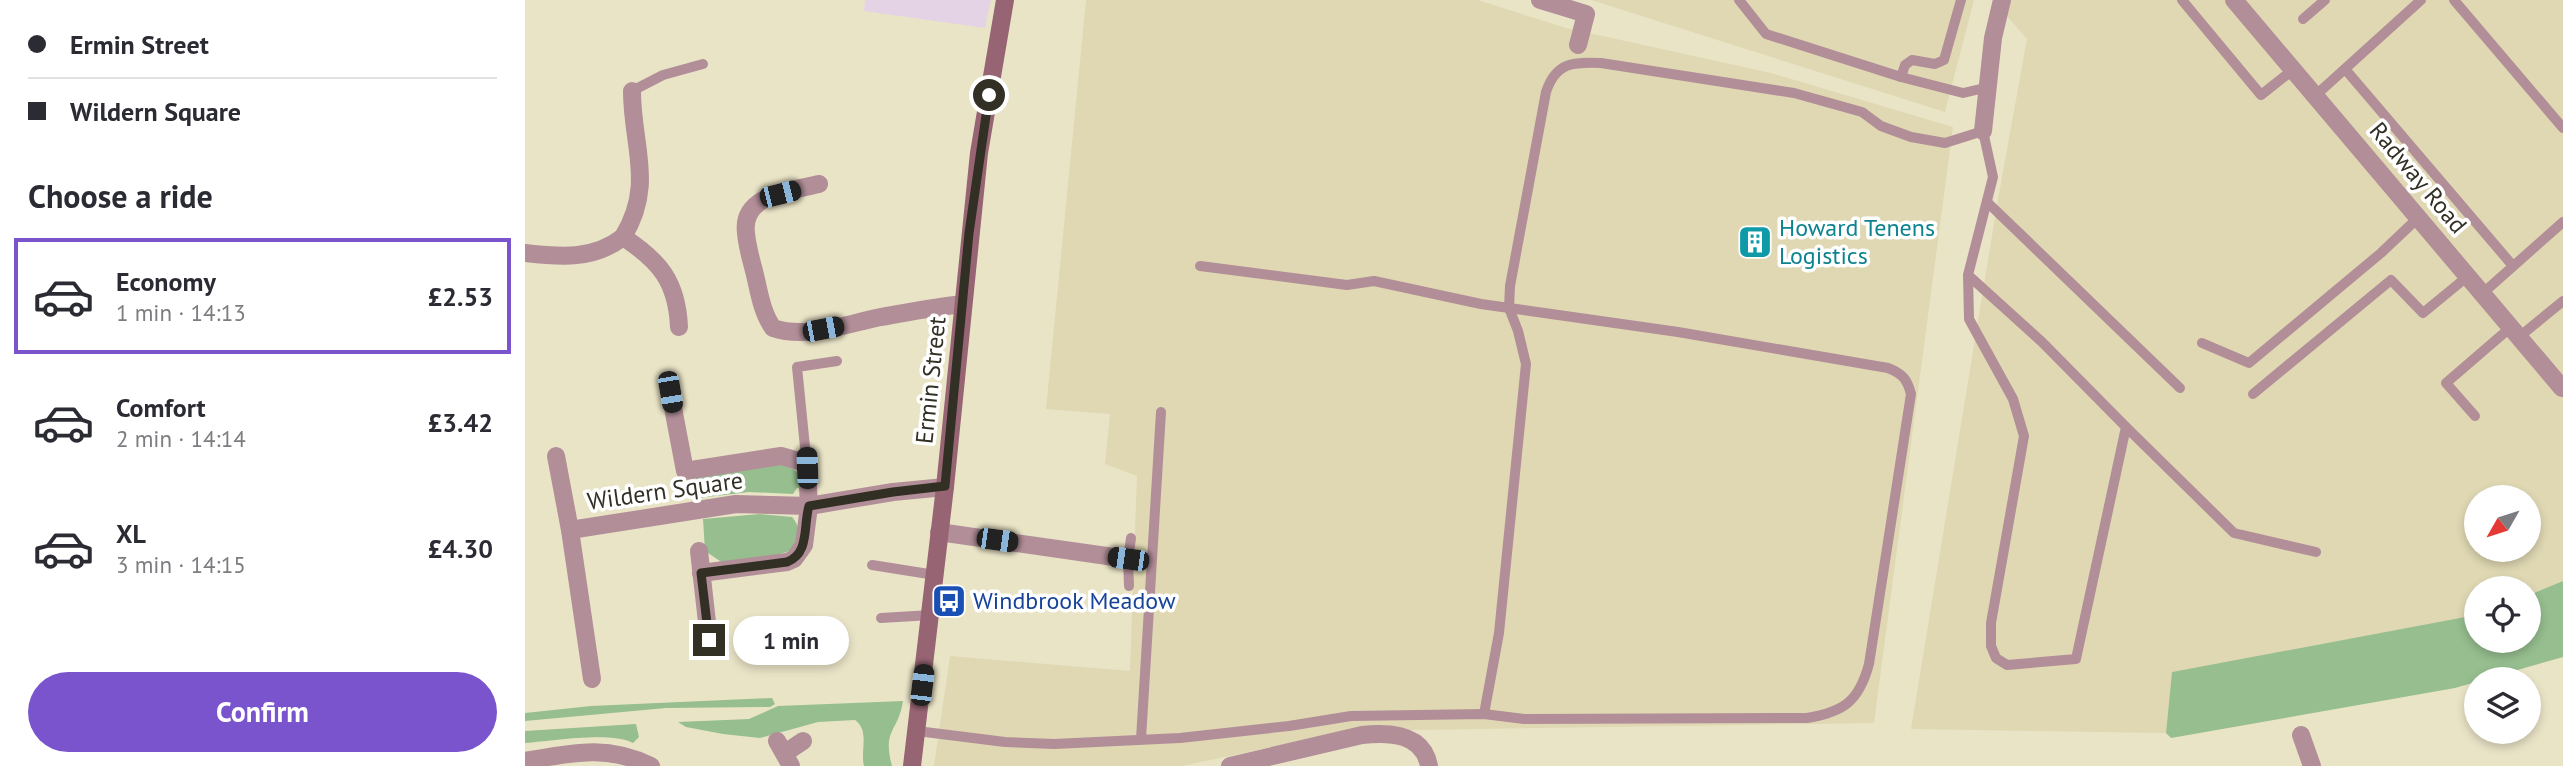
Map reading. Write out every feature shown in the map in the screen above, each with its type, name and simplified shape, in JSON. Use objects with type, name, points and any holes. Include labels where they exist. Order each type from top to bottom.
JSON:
[{"type":"main road","name":"Ermin Street","points":[[912,766],[931,615],[979,153],[1002,1]]},
{"type":"street","points":[[1541,0],[1588,8],[1578,45]]},
{"type":"street","points":[[1983,131],[1993,38],[2002,0]]},
{"type":"street","name":"Radway Road","points":[[2234,0],[2563,388]]},
{"type":"street","points":[[525,253],[577,256],[590,254],[613,245],[623,237],[633,217],[642,182],[633,123],[632,91]]},
{"type":"street","points":[[819,184],[761,200],[746,219],[746,235],[764,313],[773,328],[791,332],[823,329],[931,307],[963,304]]},
{"type":"street","points":[[623,237],[652,258],[670,282],[678,308],[679,327]]},
{"type":"street","name":"Wildern Square","points":[[670,392],[685,471],[781,456],[802,462],[807,468]]},
{"type":"street","name":"Wildern Square","points":[[556,456],[592,679]]},
{"type":"street","points":[[701,573],[794,559],[804,545],[809,506],[807,468]]},
{"type":"street","name":"Wildern Square","points":[[569,530],[736,504],[809,506],[945,486]]},
{"type":"street","points":[[939,532],[1128,559]]},
{"type":"street","points":[[699,551],[709,640]]},
{"type":"street","points":[[1230,766],[1362,735],[1382,733],[1396,734],[1413,741],[1423,751],[1429,766]]},
{"type":"street","points":[[2301,735],[2312,766]]},
{"type":"street","points":[[784,753],[803,741]]},
{"type":"street","points":[[525,761],[600,751],[631,757],[651,766]]},
{"type":"lane","points":[[1739,0],[1766,34],[1901,77],[1963,93],[1989,87]]},
{"type":"lane","points":[[1901,77],[1905,65],[1912,60],[1935,64],[1944,60],[1961,0]]},
{"type":"lane","points":[[2182,0],[2261,95],[2294,69]]},
{"type":"lane","points":[[2303,19],[2325,0]]},
{"type":"lane","points":[[2316,95],[2421,0]]},
{"type":"lane","points":[[2454,0],[2563,128]]},
{"type":"lane","points":[[1573,63],[1578,45]]},
{"type":"lane","points":[[1484,714],[1499,633],[1526,364],[1509,308],[1510,286],[1546,92],[1551,78],[1558,70],[1573,63],[1601,63],[1794,93],[1862,112],[1881,126],[1901,133],[1945,143],[1983,131],[1993,177],[1968,275],[1969,319],[2013,399],[2024,436],[1991,623],[1991,646],[1996,658],[2007,665],[2076,659],[2126,426]]},
{"type":"lane","points":[[632,91],[663,75],[703,64]]},
{"type":"lane","points":[[2344,69],[2513,266]]},
{"type":"lane","points":[[1987,202],[2180,388]]},
{"type":"lane","points":[[2202,342],[2249,363],[2381,253],[2419,217]]},
{"type":"lane","points":[[2483,293],[2563,222]]},
{"type":"lane","points":[[917,731],[1005,742],[1054,744],[1230,733],[1350,716],[1484,714],[1524,719],[1807,718],[1830,714],[1860,690],[1869,664],[1912,394],[1906,378],[1888,368],[1678,332],[1509,308],[1374,281],[1347,285],[1200,266]]},
{"type":"lane","points":[[1968,275],[2042,342],[2234,533],[2316,552]]},
{"type":"lane","points":[[2253,394],[2391,280],[2423,313],[2468,276]]},
{"type":"lane","points":[[2475,416],[2446,383],[2515,332],[2563,301]]},
{"type":"lane","points":[[807,468],[797,367],[837,361]]},
{"type":"lane","points":[[1141,739],[1161,412]]},
{"type":"lane","points":[[1129,586],[1128,559],[1131,538]]},
{"type":"lane","points":[[872,565],[935,575]]},
{"type":"lane","points":[[881,618],[931,615]]},
{"type":"shaded area","points":[[865,0],[991,0],[985,28],[864,11]]},
{"type":"shaded area","points":[[1086,0],[1478,0],[1566,28],[1771,73],[1953,127],[1874,723],[1418,730],[1363,728],[1182,766],[934,766],[950,656],[1130,671],[1137,476],[1105,464],[1110,414],[1046,409]]},
{"type":"shaded area","points":[[1591,0],[1974,0],[1945,112]]},
{"type":"shaded area","points":[[2010,0],[2563,0],[2563,581],[2541,590],[2541,576],[2464,576],[2464,618],[2172,672],[2166,733],[1911,729],[2027,39],[2006,15]]},
{"type":"green space","points":[[777,464],[792,468],[799,476],[802,487],[797,488],[793,494],[749,492],[699,498],[696,478]]},
{"type":"green space","points":[[760,514],[792,517],[798,529],[793,550],[770,557],[723,563],[705,551],[703,519]]},
{"type":"green space","points":[[2563,581],[2563,657],[2528,667],[2464,667],[2464,685],[2455,688],[2171,738],[2166,733],[2172,672],[2464,617],[2464,653],[2541,653],[2541,590]]},
{"type":"green space","points":[[772,698],[775,704],[770,707],[666,708],[525,721],[525,713],[591,706]]},
{"type":"green space","points":[[903,701],[890,738],[889,754],[892,766],[864,766],[863,735],[860,724],[855,720],[818,722],[760,738],[686,727],[678,722],[749,719],[778,706]]},
{"type":"green space","points":[[636,724],[639,737],[633,743],[623,739],[596,737],[525,743],[525,731]]},
{"type":"place","name":"Howard Tenens Logistics","points":[[1755,242]]},
{"type":"place","name":"Windbrook Meadow","points":[[949,601]]},
{"type":"route","points":[[709,640],[701,573],[794,559],[804,545],[809,506],[945,486],[969,233],[989,95]]}]
